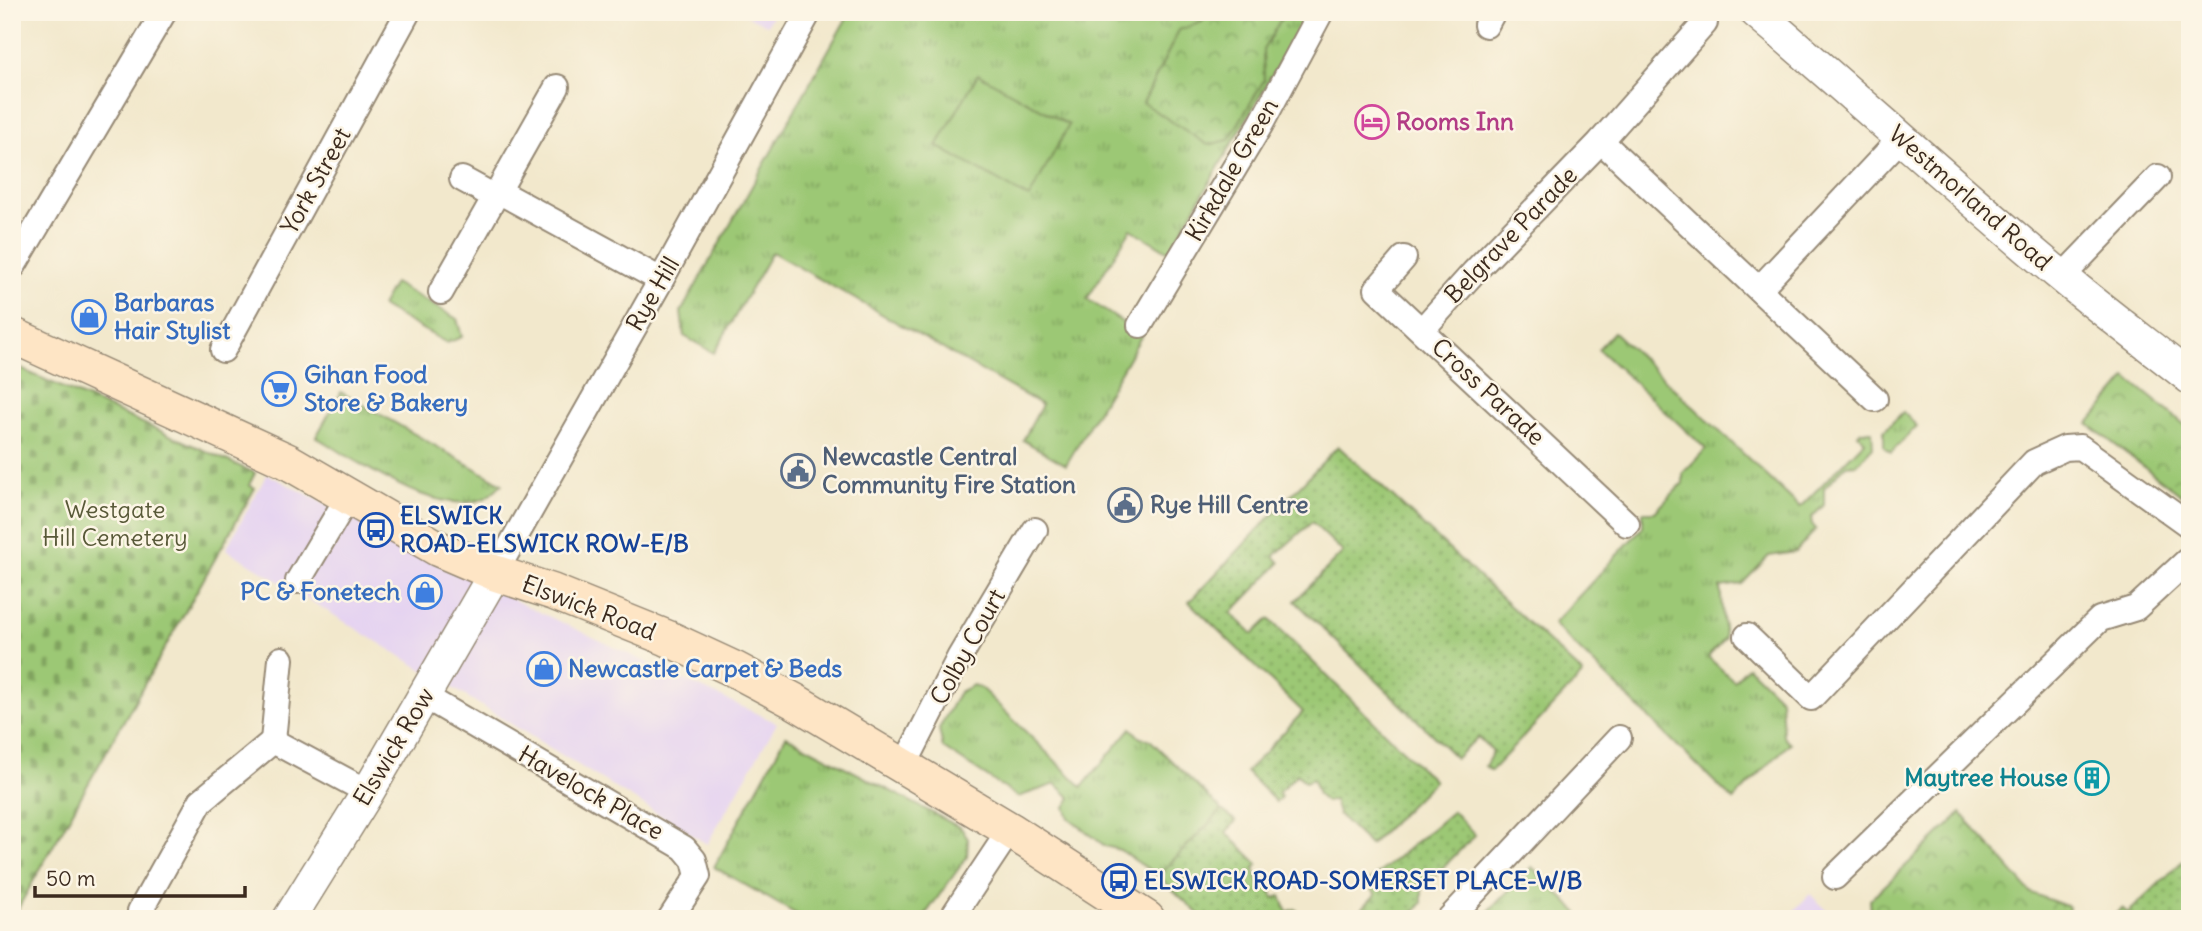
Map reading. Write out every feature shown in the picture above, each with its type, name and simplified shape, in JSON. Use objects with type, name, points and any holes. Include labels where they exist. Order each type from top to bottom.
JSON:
[{"type":"main road","name":"Elswick Road","points":[[12,335],[287,461],[439,549],[667,638],[737,670],[1010,830],[1147,919]]},
{"type":"street","points":[[14,265],[164,12]]},
{"type":"street","name":"York Street","points":[[223,350],[408,12]]},
{"type":"street","name":"Rye Hill","points":[[495,573],[809,12]]},
{"type":"street","name":"Kirkdale Green","points":[[1140,326],[1261,124],[1321,12]]},
{"type":"street","name":"Westmorland Road","points":[[1756,12],[2062,277],[2190,378]]},
{"type":"street","name":"Belgrave Parade","points":[[1422,330],[1474,272],[1601,141],[1705,23]]},
{"type":"street","points":[[441,292],[557,87]]},
{"type":"street","points":[[1759,289],[1900,139]]},
{"type":"street","points":[[1601,141],[1875,399]]},
{"type":"street","points":[[2062,277],[2158,177]]},
{"type":"street","points":[[462,179],[497,194],[661,280]]},
{"type":"street","name":"Cross Parade","points":[[1404,258],[1377,289],[1627,524]]},
{"type":"street","points":[[1747,636],[1811,698],[2034,463],[2065,448],[2080,447],[2190,526]]},
{"type":"street","points":[[298,582],[348,497]]},
{"type":"street","name":"Colby Court","points":[[904,766],[959,658],[1035,530]]},
{"type":"street","points":[[1835,877],[2100,619],[2136,608],[2190,558]]},
{"type":"street","name":"Elswick Row","points":[[289,919],[368,792],[495,573]]},
{"type":"street","points":[[140,919],[140,911],[201,801],[274,741],[281,659]]},
{"type":"street","name":"Havelock Place","points":[[425,696],[684,848],[694,860],[698,876],[670,919]]},
{"type":"street","points":[[1449,919],[1619,738]]},
{"type":"street","points":[[274,741],[368,792]]},
{"type":"street","points":[[951,919],[1010,830]]},
{"type":"shaded area","points":[[739,12],[774,12],[767,25]]},
{"type":"shaded area","points":[[267,474],[522,604],[777,723],[707,844],[226,549]]},
{"type":"shaded area","points":[[1810,894],[1836,919],[1786,919]]},
{"type":"green space","points":[[850,12],[1309,12],[1169,252],[1131,229],[1087,299],[1142,335],[1066,465],[1023,440],[1042,405],[772,252],[714,353],[684,336],[681,312]]},
{"type":"green space","points":[[1208,12],[1285,12],[1263,50],[1264,80],[1229,140],[1208,145],[1143,103],[1179,30],[1202,22]]},
{"type":"green space","points":[[978,74],[1069,125],[1029,198],[937,146]]},
{"type":"green space","points":[[394,283],[457,319],[462,337],[447,343],[381,306]]},
{"type":"green space","points":[[1614,332],[1800,507],[1865,441],[1858,434],[1861,431],[1872,431],[1873,447],[1857,464],[1846,465],[1824,488],[1824,505],[1811,518],[1816,529],[1796,552],[1769,556],[1742,584],[1720,587],[1725,638],[1708,657],[1734,681],[1748,667],[1781,699],[1783,736],[1790,743],[1733,800],[1553,624],[1643,527],[1643,512],[1655,512],[1683,483],[1683,473],[1706,449],[1598,349]]},
{"type":"green space","name":"Westgate Hill Cemetery","points":[[12,365],[255,473],[249,485],[255,488],[12,919]]},
{"type":"green space","points":[[2127,378],[2190,429],[2190,502],[2088,424]]},
{"type":"green space","points":[[341,392],[502,484],[485,498],[466,502],[444,501],[421,494],[375,472],[316,437]]},
{"type":"green space","points":[[1903,412],[1917,426],[1891,453],[1884,447],[1884,431]]},
{"type":"green space","points":[[1338,446],[1583,674],[1491,771],[1485,766],[1493,752],[1478,737],[1456,758],[1295,601],[1343,552],[1312,522],[1274,556],[1280,563],[1231,613],[1253,634],[1269,619],[1434,781],[1370,845],[1338,814],[1334,800],[1326,802],[1318,795],[1313,779],[1305,782],[1297,774],[1278,793],[1281,797],[1276,802],[1246,772],[1303,712],[1189,602]]},
{"type":"green space","points":[[973,685],[982,689],[1082,787],[1131,728],[1140,738],[1149,739],[1222,810],[1158,876],[1120,850],[1105,846],[1069,818],[1065,807],[1071,798],[1056,784],[1018,797],[943,748],[939,729],[959,692]]},
{"type":"green space","points":[[786,736],[961,828],[968,839],[967,857],[922,919],[805,919],[714,867]]},
{"type":"green space","points":[[1222,810],[1236,821],[1226,832],[1258,864],[1254,869],[1260,885],[1268,882],[1274,898],[1281,896],[1287,912],[1295,909],[1305,919],[1204,919],[1158,876]]},
{"type":"green space","points":[[1453,811],[1475,835],[1422,889],[1422,903],[1407,919],[1352,919],[1376,894],[1366,884]]},
{"type":"green space","points":[[1961,813],[2031,893],[2069,907],[2067,919],[1864,919],[1871,912],[1870,900]]},
{"type":"green space","points":[[2190,854],[2189,919],[2110,919],[2122,908],[2128,913]]},
{"type":"green space","points":[[1532,867],[1584,919],[1481,919]]},
{"type":"place","name":"Rooms Inn","points":[[1372,122]]},
{"type":"place","name":"Barbaras Hair Stylist","points":[[89,317]]},
{"type":"place","name":"Gihan Food Store & Bakery","points":[[279,389]]},
{"type":"place","name":"Newcastle Central Community Fire Station","points":[[798,471]]},
{"type":"place","name":"Rye Hill Centre","points":[[1125,505]]},
{"type":"place","name":"ELSWICK ROAD-ELSWICK ROW-E/B","points":[[376,530]]},
{"type":"place","name":"PC & Fonetech","points":[[425,592]]},
{"type":"place","name":"Newcastle Carpet & Beds","points":[[544,669]]},
{"type":"place","name":"Maytree House","points":[[2092,778]]},
{"type":"place","name":"ELSWICK ROAD-SOMERSET PLACE-W/B","points":[[1119,881]]}]
